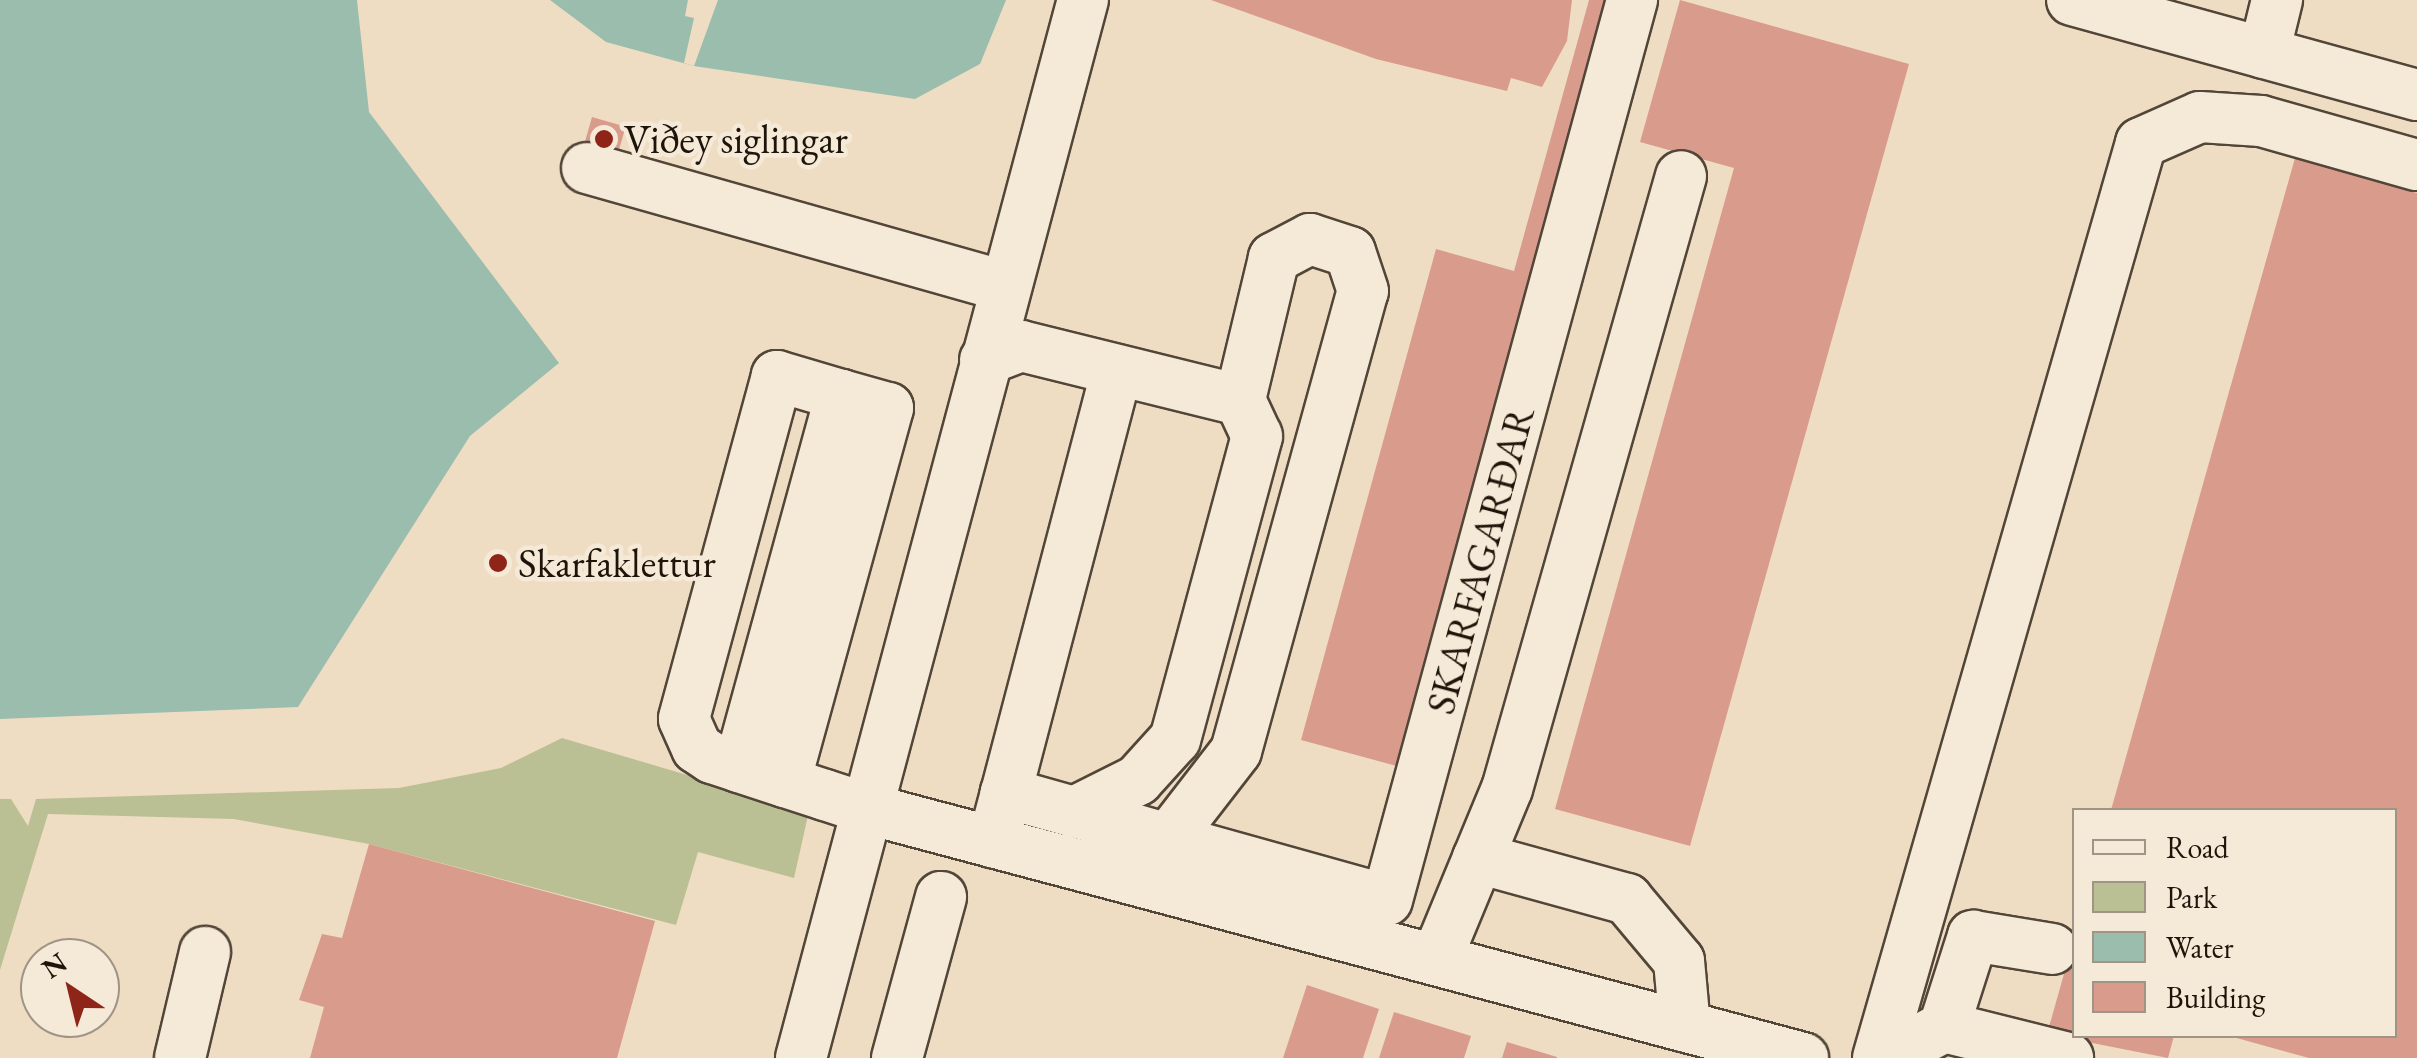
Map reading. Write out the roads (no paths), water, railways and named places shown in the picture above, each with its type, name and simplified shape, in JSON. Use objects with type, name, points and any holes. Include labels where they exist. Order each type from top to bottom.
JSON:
[{"type":"street","points":[[804,1057],[861,807],[1083,0]]},
{"type":"street","name":"SKARFAGARÐAR","points":[[1006,793],[1387,900],[1632,0]]},
{"type":"street","points":[[2072,0],[2417,95]]},
{"type":"street","points":[[2264,53],[2276,0]]},
{"type":"street","points":[[1878,1058],[2141,143],[2200,118],[2261,121],[2417,165]]},
{"type":"street","points":[[587,168],[1005,286]]},
{"type":"street","points":[[1436,960],[1507,788],[1680,176]]},
{"type":"street","points":[[1096,819],[1175,739],[1256,436],[1240,400],[1274,258],[1310,239],[1332,242],[1361,269],[1363,291],[1236,752],[1168,839]]},
{"type":"street","points":[[1096,819],[1207,730],[1337,273],[1332,242]]},
{"type":"street","points":[[986,360],[1021,346],[1240,400]]},
{"type":"street","points":[[993,842],[1117,370]]},
{"type":"street","points":[[744,768],[827,391],[777,376],[684,719],[686,736],[744,768],[861,807],[1803,1058]]},
{"type":"street","points":[[1478,858],[1627,899],[1679,962],[1685,1027]]},
{"type":"street","points":[[897,1058],[941,897]]},
{"type":"street","points":[[1944,1027],[1973,936],[2052,949]]},
{"type":"street","points":[[180,1058],[205,952]]},
{"type":"street","points":[[1886,1058],[1944,1027],[2068,1058]]},
{"type":"water","points":[[0,0],[357,0],[369,112],[559,363],[470,436],[298,707],[0,719]]},
{"type":"water","points":[[550,0],[1006,0],[980,64],[915,99],[694,66],[606,42]]},
{"type":"place","name":"Viðey siglingar","points":[[604,139]]},
{"type":"place","name":"Skarfaklettur","points":[[498,563]]}]
